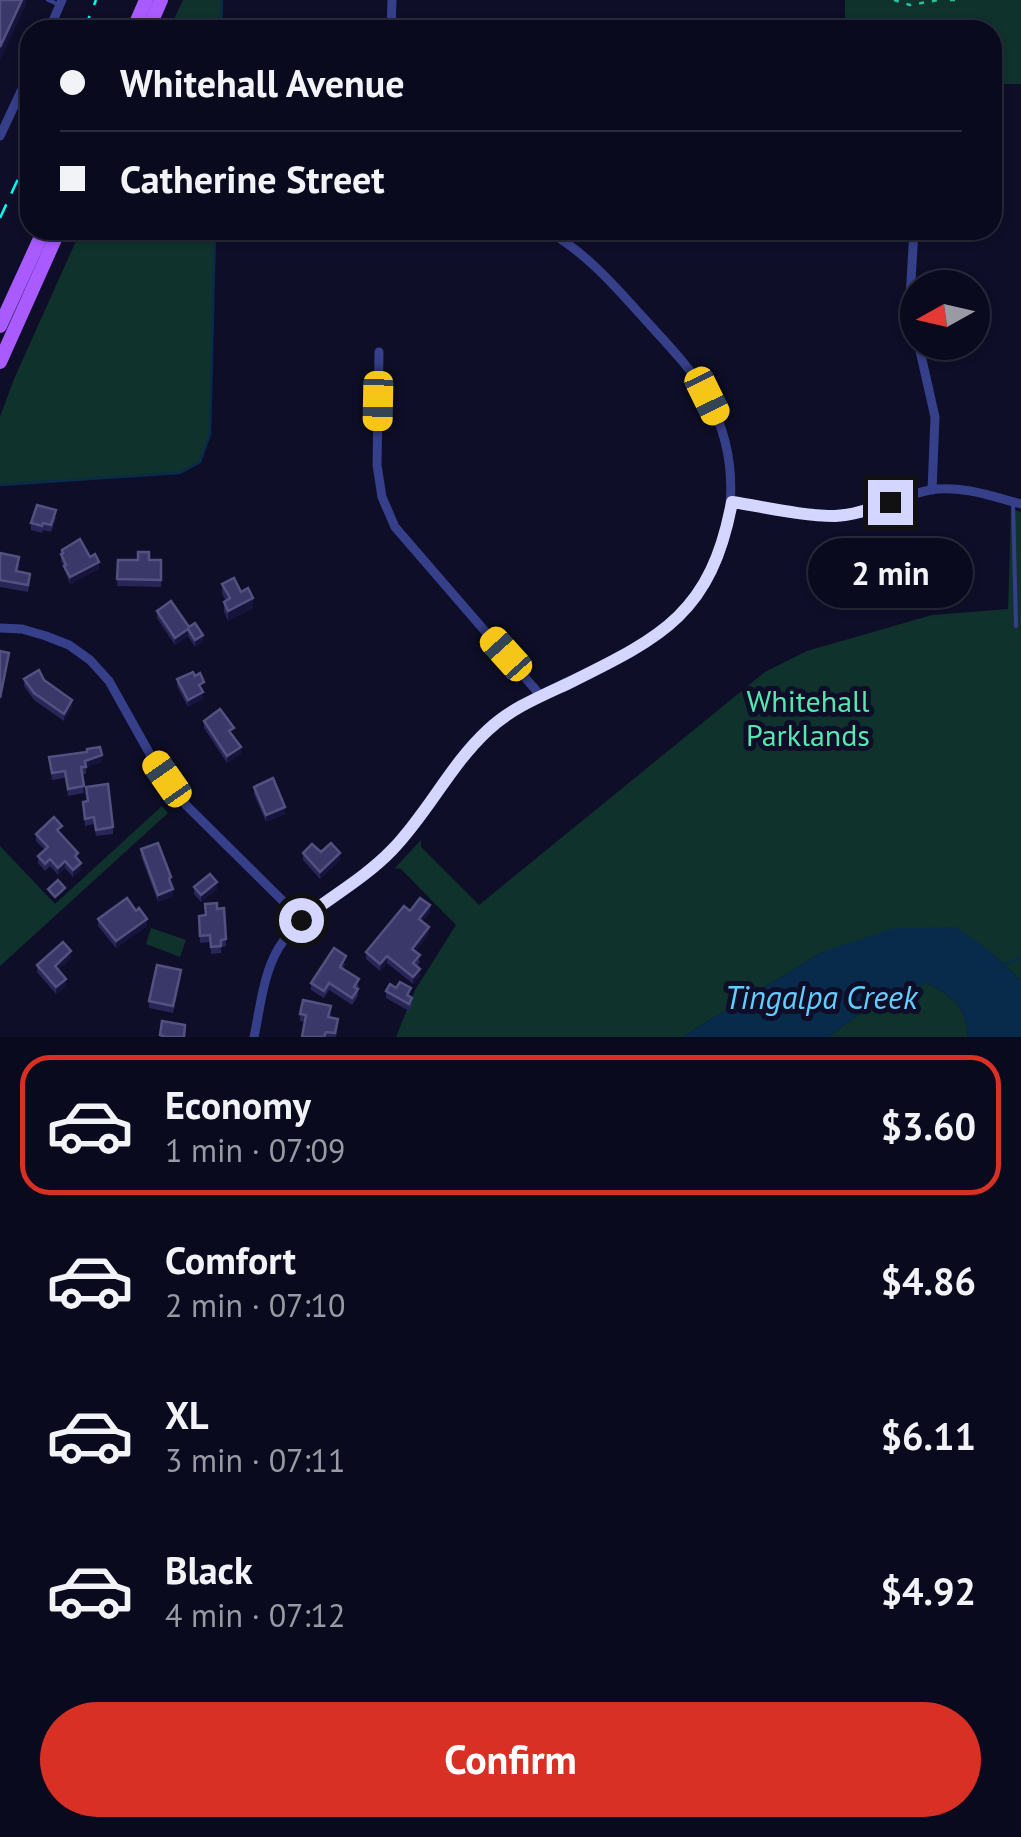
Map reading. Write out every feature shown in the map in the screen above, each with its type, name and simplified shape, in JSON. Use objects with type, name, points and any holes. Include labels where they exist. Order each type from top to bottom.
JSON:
[{"type":"main road","points":[[0,326],[39,240]]},
{"type":"main road","points":[[0,362],[55,240]]},
{"type":"street","points":[[0,136],[20,93]]},
{"type":"street","points":[[912,270],[913,240]]},
{"type":"street","points":[[254,1037],[268,971],[276,952],[301,920],[391,851],[489,729],[512,712],[644,645],[668,628],[692,601],[715,565],[732,502],[721,425],[690,371],[609,280],[566,241]]},
{"type":"street","points":[[379,352],[377,464],[382,497],[395,527],[541,696]]},
{"type":"street","points":[[922,360],[935,417],[932,490]]},
{"type":"street","points":[[732,502],[837,516],[932,490],[968,490],[1017,503]]},
{"type":"street","points":[[0,628],[46,636],[90,660],[109,680],[151,756],[186,804],[301,920]]},
{"type":"lane","points":[[48,0],[61,3]]},
{"type":"lane","points":[[1016,626],[1017,503]]},
{"type":"path","points":[[894,0],[910,5],[939,0]]},
{"type":"path","points":[[950,0],[960,0]]},
{"type":"green space","points":[[183,0],[222,0],[221,20],[174,20]]},
{"type":"green space","points":[[845,0],[1021,0],[1021,84],[1002,84],[1002,20],[845,20]]},
{"type":"green space","points":[[77,240],[215,240],[210,434],[200,462],[180,473],[0,485],[0,417]]},
{"type":"green space","name":"Whitehall Parklands","points":[[1011,509],[1021,512],[1021,981],[991,952],[824,951],[682,1037],[396,1037],[415,990],[456,925],[401,869],[395,868],[421,840],[421,847],[479,905],[765,672],[807,651],[932,615],[1008,609]]},
{"type":"green space","points":[[162,806],[168,813],[0,966],[0,846],[55,904]]},
{"type":"green space","points":[[151,928],[186,940],[180,957],[146,944]]},
{"type":"green space","points":[[927,983],[956,1004],[964,1017],[968,1037],[828,1037],[878,1001]]},
{"type":"water","name":"Tingalpa Creek","points":[[956,927],[991,952],[1021,981],[1021,1037],[968,1037],[964,1017],[956,1004],[927,983],[878,1001],[828,1037],[682,1037],[824,951],[895,928]]},
{"type":"building","points":[[0,0],[22,0],[0,47]]},
{"type":"building","points":[[37,505],[56,510],[51,525],[31,523]]},
{"type":"building","points":[[80,539],[90,557],[95,554],[99,562],[70,577],[62,550]]},
{"type":"building","points":[[138,552],[149,552],[149,560],[161,560],[161,580],[117,579],[118,560],[138,560]]},
{"type":"building","points":[[0,553],[19,557],[16,571],[30,574],[28,585],[0,580]]},
{"type":"building","points":[[234,578],[241,592],[248,588],[253,598],[228,611],[224,602],[230,598],[222,584]]},
{"type":"building","points":[[171,601],[189,627],[195,623],[203,635],[195,640],[188,629],[175,638],[157,611]]},
{"type":"building","points":[[0,651],[9,653],[0,698]]},
{"type":"building","points":[[39,670],[44,680],[72,700],[64,714],[34,693],[24,679]]},
{"type":"building","points":[[193,672],[195,676],[200,673],[203,692],[188,700],[177,679]]},
{"type":"building","points":[[220,709],[234,728],[229,731],[241,747],[227,756],[204,721]]},
{"type":"building","points":[[100,747],[102,755],[85,761],[86,767],[81,767],[84,786],[68,789],[65,771],[52,773],[49,757]]},
{"type":"building","points":[[273,778],[285,807],[266,815],[254,787]]},
{"type":"building","points":[[108,784],[113,827],[96,830],[94,817],[85,819],[86,787]]},
{"type":"building","points":[[54,817],[62,826],[57,830],[78,853],[75,856],[81,863],[73,870],[65,861],[58,868],[50,859],[45,864],[38,856],[48,847],[36,834]]},
{"type":"building","points":[[158,843],[173,889],[158,895],[141,849]]},
{"type":"building","points":[[331,843],[340,853],[320,872],[303,853],[312,844],[321,852]]},
{"type":"building","points":[[210,874],[217,882],[201,895],[194,887]]},
{"type":"building","points":[[58,880],[65,888],[55,897],[48,889]]},
{"type":"building","points":[[127,898],[147,919],[116,941],[98,919]]},
{"type":"building","points":[[420,898],[430,905],[419,919],[429,927],[412,949],[420,955],[413,963],[420,969],[413,977],[387,956],[380,964],[366,952],[404,906],[410,911]]},
{"type":"building","points":[[217,903],[217,909],[224,908],[226,939],[221,940],[221,946],[211,947],[210,935],[200,936],[199,916],[206,915],[205,904]]},
{"type":"building","points":[[63,942],[71,951],[55,966],[66,979],[56,987],[37,965]]},
{"type":"building","points":[[334,948],[346,956],[340,967],[359,979],[352,998],[329,983],[324,991],[311,983]]},
{"type":"building","points":[[157,965],[181,970],[173,1006],[149,1001]]},
{"type":"building","points":[[400,982],[411,988],[407,995],[412,998],[409,1004],[386,991],[390,984],[396,988]]},
{"type":"building","points":[[303,1000],[331,1006],[328,1017],[338,1019],[335,1033],[302,1037],[306,1015],[300,1014]]},
{"type":"building","points":[[162,1021],[185,1025],[184,1037],[162,1037]]},
{"type":"waterway","points":[[221,20],[222,0]]},
{"type":"waterway","points":[[0,485],[180,473],[200,462],[210,434],[215,240]]},
{"type":"waterway","points":[[1002,965],[1021,958]]},
{"type":"railway","points":[[88,20],[96,0]]},
{"type":"railway","points":[[0,218],[20,175]]},
{"type":"route","points":[[301,920],[391,851],[489,729],[512,712],[644,645],[668,628],[692,601],[715,565],[732,502],[837,516],[890,502]]}]
